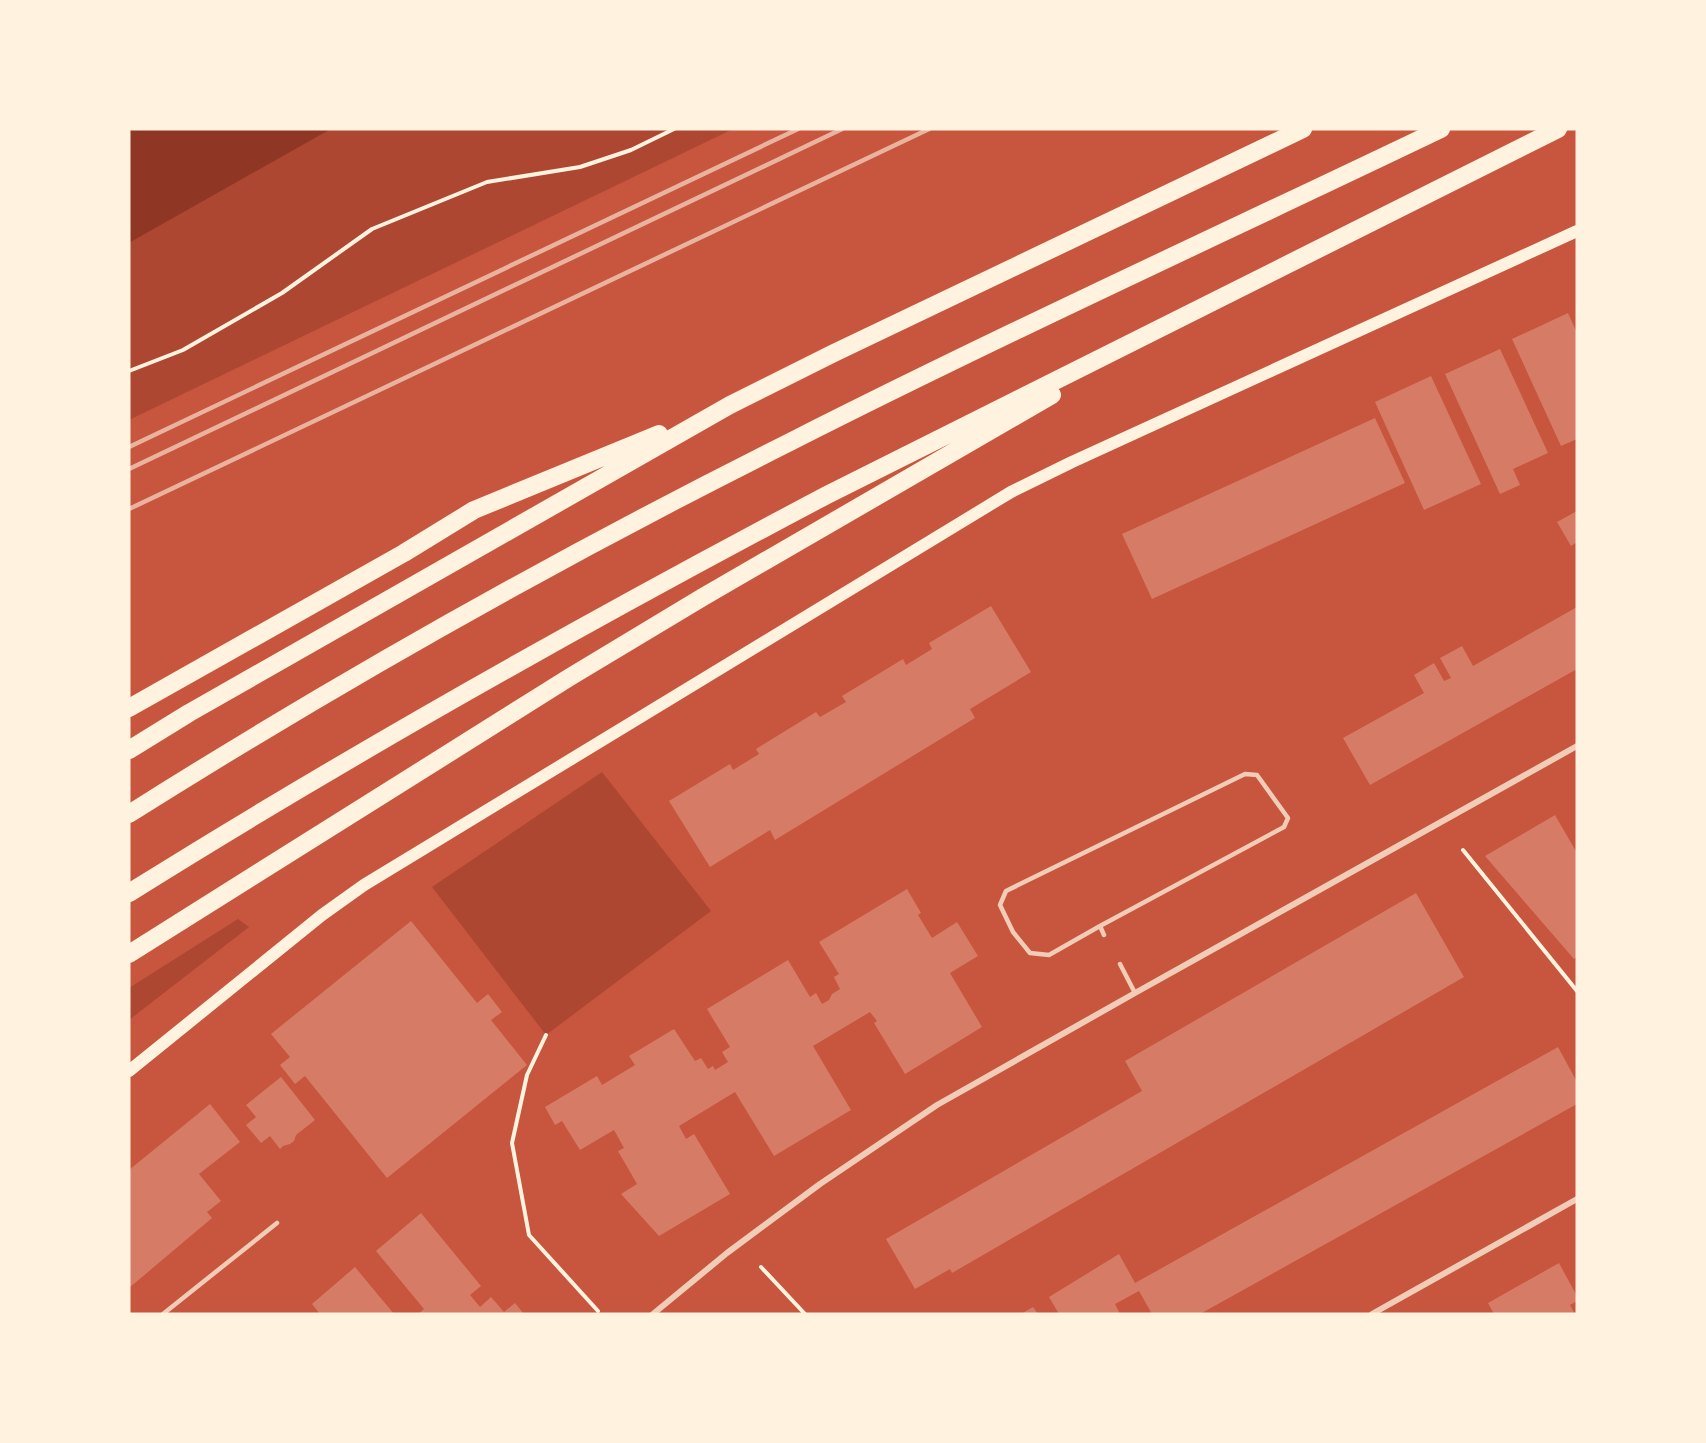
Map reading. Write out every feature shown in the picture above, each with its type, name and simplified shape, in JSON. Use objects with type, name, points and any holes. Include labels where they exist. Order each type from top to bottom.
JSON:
[{"type":"highway","points":[[129,750],[189,713],[730,405],[1303,129]]},
{"type":"highway","points":[[129,814],[363,673],[691,492],[908,383],[1441,129]]},
{"type":"highway","points":[[129,893],[452,701],[650,589],[827,495],[1558,129]]},
{"type":"highway","points":[[129,954],[652,627],[1228,294]]},
{"type":"highway","points":[[129,708],[404,553],[474,510],[730,405]]},
{"type":"main road","points":[[129,1071],[322,915],[364,885],[1011,492],[1577,231]]},
{"type":"street","points":[[653,1314],[776,1216],[938,1105],[1577,746]]},
{"type":"street","points":[[1372,1314],[1577,1199]]},
{"type":"lane","points":[[1245,774],[1257,775],[1288,818],[1284,827],[1100,926],[1049,955],[1030,953],[1013,932],[1000,905],[1006,891],[1245,774]]},
{"type":"lane","points":[[1100,926],[1104,935]]},
{"type":"lane","points":[[1120,964],[1135,993]]},
{"type":"lane","points":[[164,1314],[277,1223]]},
{"type":"path","points":[[129,371],[183,350],[282,293],[372,229],[487,182],[580,167],[631,150],[674,129]]},
{"type":"path","points":[[1463,850],[1577,991]]},
{"type":"path","points":[[546,1035],[527,1075],[512,1143],[529,1234],[598,1311]]},
{"type":"path","points":[[761,1267],[805,1314]]},
{"type":"shaded area","points":[[129,129],[331,129],[129,243]]},
{"type":"shaded area","points":[[331,129],[733,129],[129,420],[129,243]]},
{"type":"shaded area","points":[[602,772],[711,911],[546,1035],[432,887]]},
{"type":"shaded area","points":[[238,919],[249,927],[129,1020],[129,988]]},
{"type":"building","points":[[1568,313],[1577,333],[1577,439],[1561,446],[1512,339]]},
{"type":"building","points":[[1500,349],[1548,453],[1513,469],[1520,485],[1500,494],[1445,374]]},
{"type":"building","points":[[1431,376],[1481,484],[1424,510],[1375,402]]},
{"type":"building","points":[[1375,418],[1405,483],[1152,599],[1122,534]]},
{"type":"building","points":[[1577,511],[1577,542],[1571,546],[1557,522]]},
{"type":"building","points":[[991,606],[1031,672],[970,709],[975,718],[775,840],[770,830],[710,867],[669,801],[730,764],[733,770],[759,754],[756,749],[816,712],[820,717],[846,702],[842,696],[903,659],[906,665],[932,649],[929,643]]},
{"type":"building","points":[[1577,607],[1577,669],[1370,785],[1343,738],[1424,693],[1414,675],[1434,663],[1444,681],[1451,678],[1440,658],[1462,646],[1473,666]]},
{"type":"building","points":[[1555,815],[1577,853],[1577,957],[1574,959],[1485,856]]},
{"type":"building","points":[[907,889],[921,913],[918,915],[932,938],[957,922],[978,956],[950,973],[982,1027],[905,1074],[874,1023],[877,1021],[870,1012],[813,1046],[851,1110],[774,1156],[735,1092],[679,1126],[686,1139],[694,1134],[730,1194],[659,1236],[621,1194],[637,1184],[618,1151],[624,1148],[614,1130],[580,1150],[562,1121],[555,1125],[545,1107],[597,1076],[602,1085],[635,1065],[629,1056],[674,1029],[695,1061],[701,1058],[708,1069],[713,1066],[715,1070],[728,1062],[722,1052],[730,1047],[707,1009],[788,960],[810,997],[816,993],[822,1004],[829,1000],[832,994],[840,989],[834,977],[839,974],[819,942]]},
{"type":"building","points":[[1416,893],[1464,977],[952,1273],[950,1269],[915,1289],[886,1239],[1142,1091],[1125,1061]]},
{"type":"building","points":[[411,921],[477,1003],[488,994],[502,1012],[491,1020],[527,1065],[387,1178],[305,1076],[295,1084],[280,1065],[290,1057],[271,1034]]},
{"type":"building","points":[[1558,1047],[1577,1082],[1577,1104],[1200,1314],[1152,1314],[1139,1291],[1115,1304],[1120,1314],[1059,1314],[1049,1297],[1119,1254],[1135,1283]]},
{"type":"building","points":[[281,1077],[315,1120],[296,1135],[294,1141],[280,1149],[270,1136],[261,1143],[246,1125],[256,1117],[246,1105]]},
{"type":"building","points":[[210,1104],[240,1142],[199,1174],[221,1201],[207,1212],[212,1218],[129,1288],[129,1170]]},
{"type":"building","points":[[421,1213],[481,1286],[470,1295],[480,1307],[491,1297],[504,1312],[515,1303],[524,1314],[418,1314],[424,1309],[376,1251]]},
{"type":"building","points":[[1559,1263],[1577,1296],[1577,1301],[1570,1305],[1575,1314],[1494,1314],[1488,1303]]},
{"type":"building","points":[[355,1267],[394,1314],[320,1314],[312,1304]]},
{"type":"building","points":[[1033,1307],[1038,1314],[1021,1314]]},
{"type":"railway","points":[[129,447],[798,129]]},
{"type":"railway","points":[[129,469],[842,129]]},
{"type":"railway","points":[[129,509],[929,129]]}]
